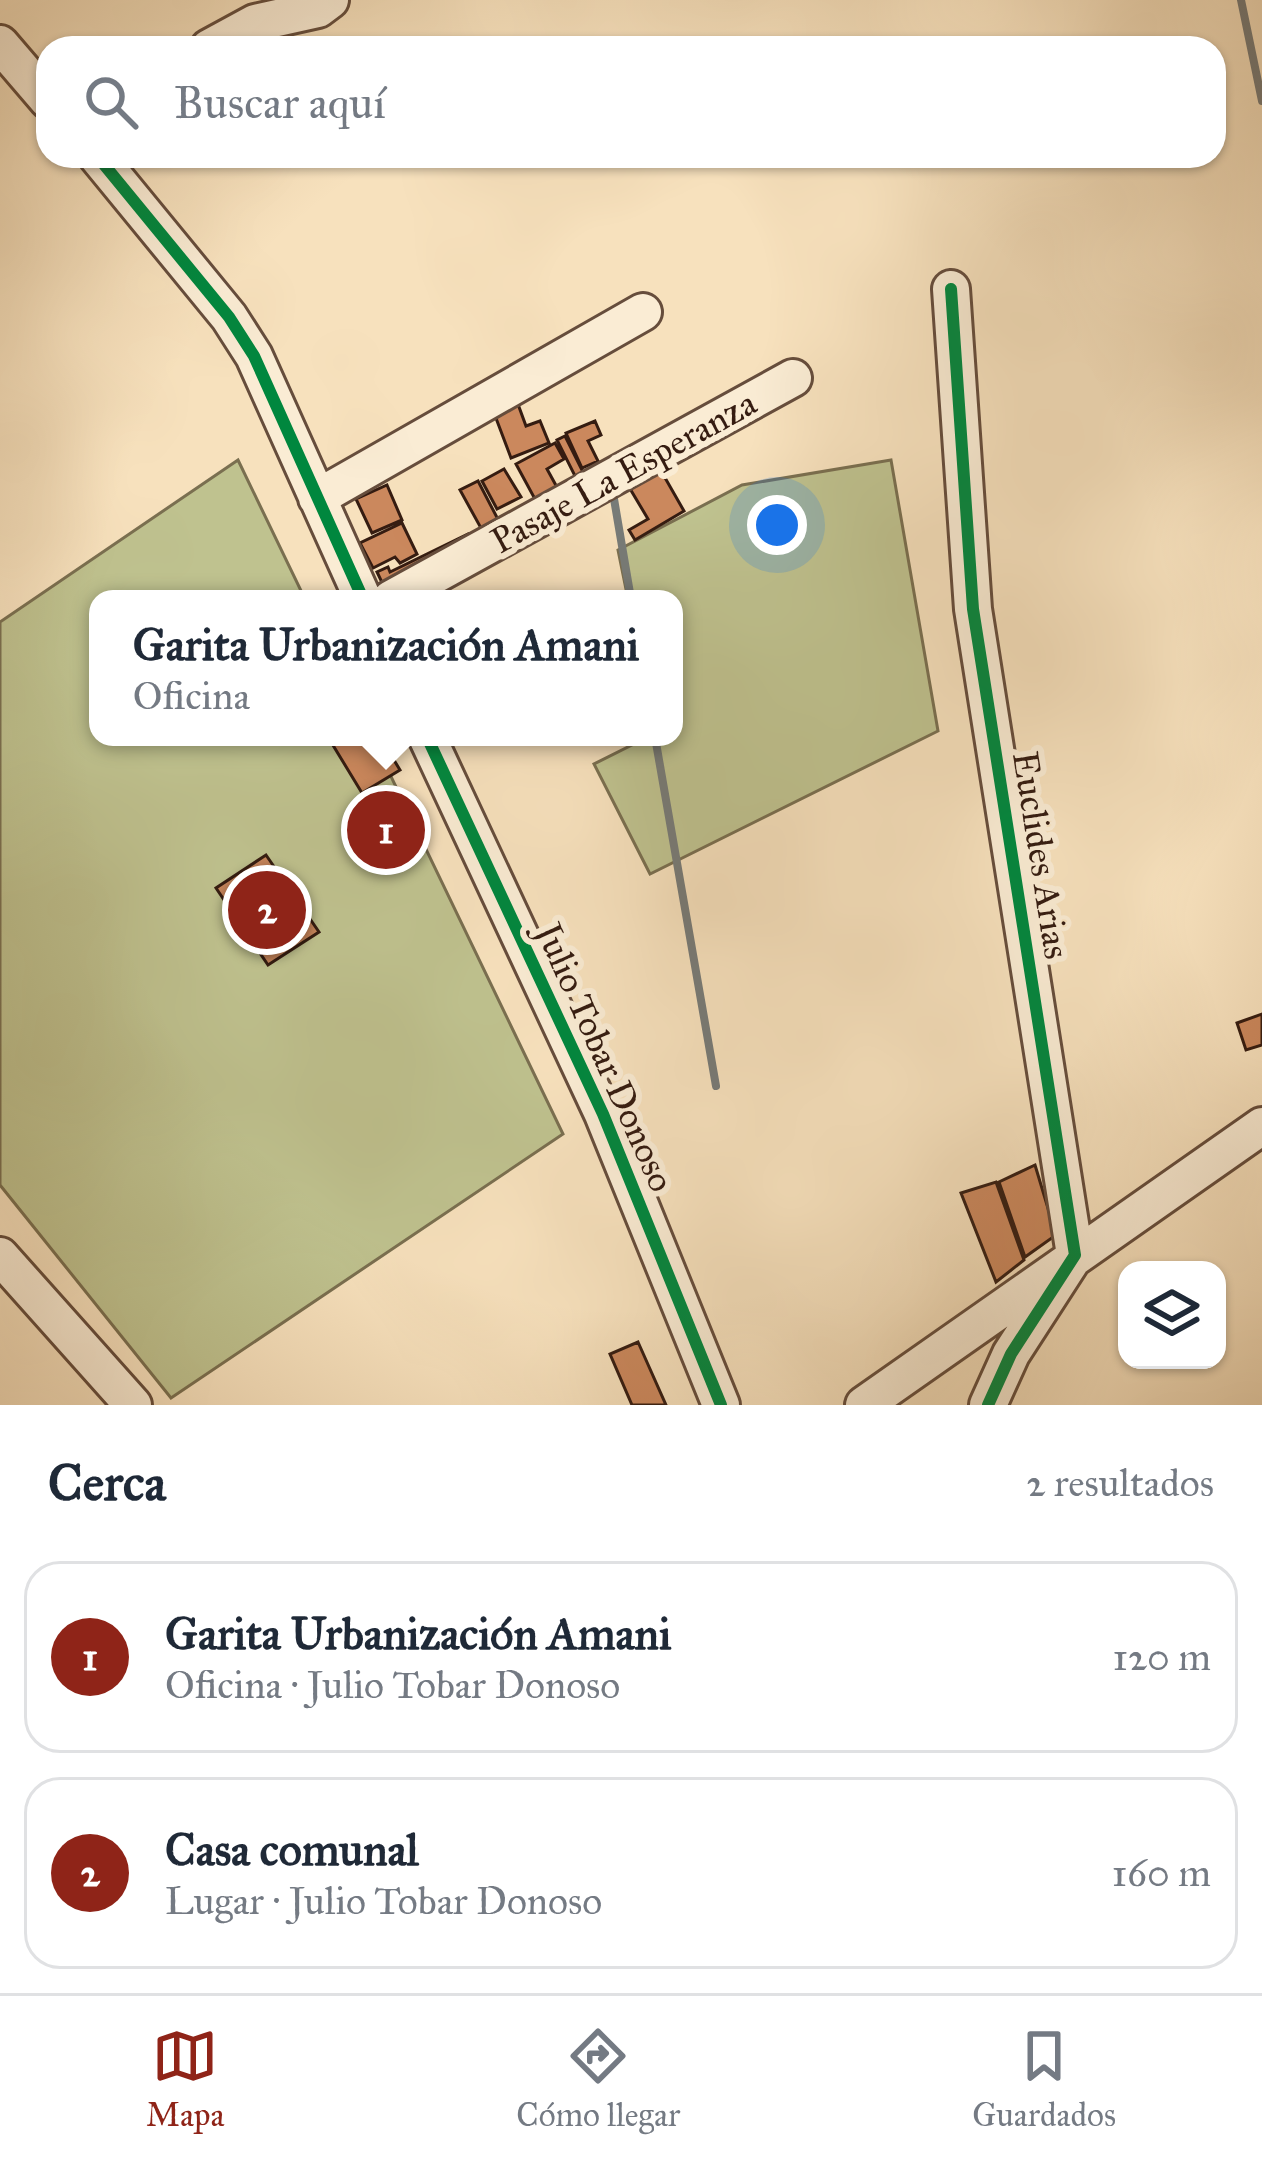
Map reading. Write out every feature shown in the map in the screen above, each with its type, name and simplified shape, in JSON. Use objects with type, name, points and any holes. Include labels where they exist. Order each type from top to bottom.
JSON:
[{"type":"street","points":[[231,36],[255,23],[318,9],[331,0]]},
{"type":"street","points":[[0,44],[36,86]]},
{"type":"street","points":[[107,168],[229,317],[254,356],[359,590]]},
{"type":"street","name":"Euclides Arias","points":[[951,289],[973,609],[1075,1255]]},
{"type":"street","points":[[317,499],[643,312]]},
{"type":"street","name":"Pasaje La Esperanza","points":[[407,590],[793,378]]},
{"type":"street","name":"Julio Tobar Donoso","points":[[431,746],[603,1114],[721,1405]]},
{"type":"street","points":[[864,1405],[1262,1126]]},
{"type":"street","points":[[988,1405],[1011,1354],[1075,1255]]},
{"type":"street","points":[[0,1256],[133,1405]]},
{"type":"green space","points":[[238,460],[301,590],[89,590],[89,746],[376,746],[563,1134],[171,1398],[0,1185],[0,622]]},
{"type":"green space","points":[[891,460],[938,731],[650,874],[594,764],[630,746],[683,746],[683,590],[626,590],[618,550],[742,485]]},
{"type":"building","points":[[515,396],[526,426],[540,421],[549,443],[511,458],[491,405]]},
{"type":"building","points":[[595,421],[601,435],[588,441],[598,461],[582,468],[566,433]]},
{"type":"building","points":[[565,436],[590,486],[576,478],[557,440]]},
{"type":"building","points":[[555,443],[564,459],[547,469],[564,500],[542,512],[516,464]]},
{"type":"building","points":[[504,469],[521,497],[497,509],[482,481]]},
{"type":"building","points":[[660,469],[684,511],[635,540],[629,530],[648,519],[629,487]]},
{"type":"building","points":[[478,481],[503,529],[487,539],[460,490]]},
{"type":"building","points":[[387,485],[402,520],[372,533],[356,499]]},
{"type":"building","points":[[402,523],[417,554],[400,563],[395,557],[373,568],[360,543]]},
{"type":"building","points":[[468,534],[475,548],[386,590],[377,572],[388,567],[390,572]]},
{"type":"building","points":[[333,746],[385,746],[400,770],[362,793]]},
{"type":"building","points":[[266,855],[319,932],[268,965],[216,888]]},
{"type":"building","points":[[1262,1014],[1262,1045],[1246,1050],[1237,1023]]},
{"type":"building","points":[[1035,1165],[1056,1235],[1025,1257],[999,1182]]},
{"type":"building","points":[[996,1182],[1024,1260],[996,1282],[961,1193]]},
{"type":"building","points":[[638,1342],[666,1405],[632,1405],[610,1354]]},
{"type":"waterway","points":[[1241,0],[1262,101]]},
{"type":"waterway","points":[[613,493],[629,590]]},
{"type":"waterway","points":[[657,746],[716,1086]]},
{"type":"cycle path","points":[[107,168],[229,317],[254,356],[359,590]]},
{"type":"cycle path","points":[[951,289],[973,609],[1075,1255],[1011,1354],[988,1405]]},
{"type":"cycle path","points":[[431,746],[603,1114],[721,1405]]},
{"type":"place","name":"Garita Urbanización Amani","points":[[386,830]]},
{"type":"place","name":"Casa comunal","points":[[267,910]]}]
